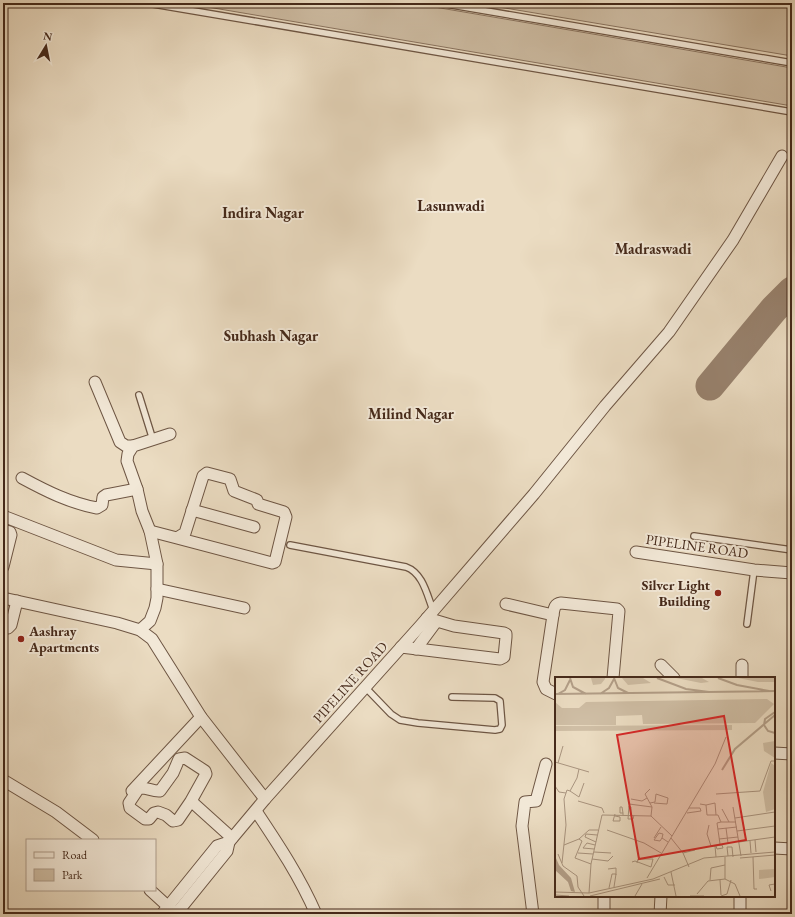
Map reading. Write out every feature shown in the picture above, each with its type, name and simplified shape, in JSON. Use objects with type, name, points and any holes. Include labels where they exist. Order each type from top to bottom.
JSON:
[{"type":"street","name":"PIPELINE ROAD","points":[[170,912],[217,846],[230,840],[256,811],[265,798],[401,647],[430,621],[492,541],[534,494],[605,406],[669,332],[733,240],[782,156]]},
{"type":"street","points":[[95,382],[120,442],[126,446],[133,446],[170,434]]},
{"type":"street","points":[[133,446],[128,454],[127,461],[137,489],[142,511],[150,531],[157,564],[157,598],[150,621],[140,630]]},
{"type":"street","points":[[150,531],[272,563],[276,562],[286,517],[284,512],[258,504],[257,500],[234,491],[230,479],[208,473],[203,476],[185,532],[177,538]]},
{"type":"street","points":[[22,478],[50,493],[86,506],[97,508],[102,505],[103,497],[106,495],[137,489]]},
{"type":"street","points":[[192,510],[254,527]]},
{"type":"street","points":[[3,516],[116,560],[157,564]]},
{"type":"street","points":[[3,530],[10,532],[12,535],[3,567]]},
{"type":"street","name":"PIPELINE ROAD","points":[[636,552],[754,570],[792,574]]},
{"type":"street","points":[[157,589],[244,608]]},
{"type":"street","points":[[3,598],[117,623],[140,630],[152,639],[202,717],[265,798]]},
{"type":"street","points":[[3,628],[8,628],[11,624],[17,601]]},
{"type":"street","points":[[555,694],[546,689],[543,682],[553,615],[557,604],[561,603],[617,609],[619,611],[613,677]]},
{"type":"street","points":[[506,604],[553,615]]},
{"type":"street","points":[[401,647],[416,649],[500,659],[504,656],[506,634],[430,621],[416,649]]},
{"type":"street","points":[[661,665],[673,677]]},
{"type":"street","points":[[742,665],[742,677]]},
{"type":"street","points":[[123,801],[202,717]]},
{"type":"street","points":[[775,753],[792,754]]},
{"type":"street","points":[[182,757],[205,771],[206,774],[191,801],[178,820],[173,821],[166,815],[158,812],[154,813],[150,819],[145,819],[130,808],[129,803],[139,788],[147,788],[157,792],[160,791],[173,773],[179,759],[182,757]]},
{"type":"street","points":[[533,914],[522,826],[525,802],[536,801],[546,764]]},
{"type":"street","points":[[3,780],[56,812],[92,839]]},
{"type":"street","points":[[191,801],[230,840]]},
{"type":"street","points":[[256,811],[283,851],[309,897],[316,914]]},
{"type":"street","points":[[775,848],[792,849]]},
{"type":"street","points":[[151,891],[170,912]]},
{"type":"street","points":[[604,897],[604,913]]},
{"type":"street","points":[[660,914],[661,897]]},
{"type":"street","points":[[740,897],[740,914]]},
{"type":"lane","points":[[147,3],[792,112]]},
{"type":"lane","points":[[440,3],[792,62]]},
{"type":"lane","points":[[139,395],[153,440]]},
{"type":"lane","points":[[694,536],[792,550]]},
{"type":"lane","points":[[290,545],[406,567],[413,570],[420,578],[430,621]]},
{"type":"lane","points":[[747,624],[754,570]]},
{"type":"lane","points":[[365,687],[391,714],[400,720],[495,730],[500,728],[502,725],[500,701],[498,699],[452,697]]},
{"type":"green space","points":[[184,3],[411,3],[792,68],[792,106]]},
{"type":"green space","points":[[475,3],[792,3],[792,56]]},
{"type":"taxiway","points":[[710,386],[774,309],[792,291]]},
{"type":"place","name":"Silver Light Building","points":[[718,593]]},
{"type":"place","name":"Aashray Apartments","points":[[21,639]]},
{"type":"district","name":"Lasunwadi","points":[[451,205]]},
{"type":"district","name":"Indira Nagar","points":[[263,212]]},
{"type":"district","name":"Madraswadi","points":[[653,248]]},
{"type":"district","name":"Subhash Nagar","points":[[271,335]]},
{"type":"district","name":"Milind Nagar","points":[[411,413]]}]
